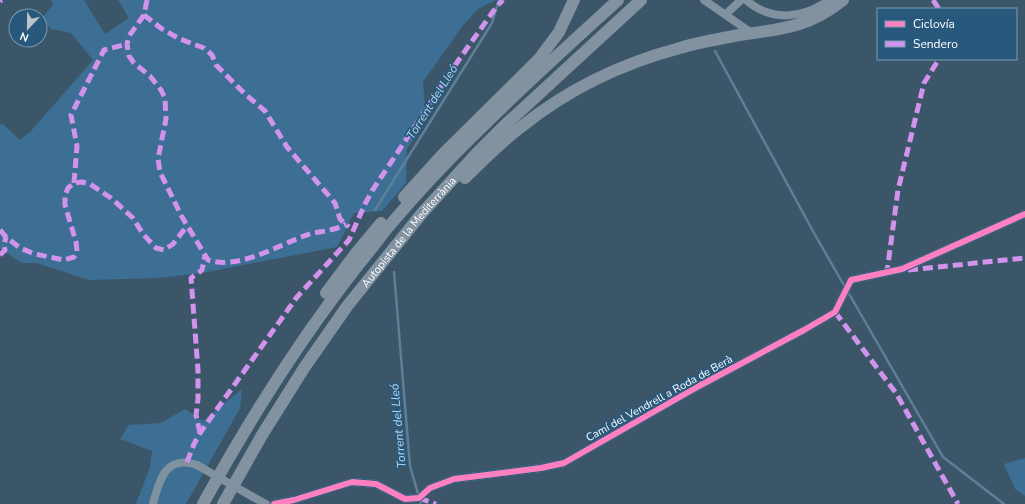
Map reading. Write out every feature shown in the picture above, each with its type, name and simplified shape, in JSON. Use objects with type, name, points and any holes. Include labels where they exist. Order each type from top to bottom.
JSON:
[{"type":"highway","points":[[227,461],[251,404],[282,355],[332,284],[356,253],[416,183],[539,59],[559,32],[574,0]]},
{"type":"highway","name":"Autopista de la Mediterrània","points":[[203,504],[227,461],[291,357],[339,290],[387,229],[477,131],[618,0]]},
{"type":"highway","name":"Autopista de la Mediterrània","points":[[223,504],[262,435],[304,368],[348,305],[398,242],[423,212],[482,148],[641,0]]},
{"type":"highway","points":[[398,242],[483,159],[521,126],[558,101],[603,76],[634,63],[680,48],[713,40],[778,30],[803,24],[825,14],[843,0]]},
{"type":"street","points":[[704,0],[753,34]]},
{"type":"street","points":[[726,14],[741,0]]},
{"type":"street","points":[[746,0],[753,6],[766,12],[784,16],[795,15],[815,9],[829,0]]},
{"type":"street","name":"Camí del Vendrell a Roda de Berà","points":[[274,504],[294,500],[352,482],[376,484],[405,499],[419,498],[430,488],[454,479],[541,468],[564,463],[699,386],[835,312],[851,280],[902,268],[1025,214]]},
{"type":"street","points":[[153,504],[164,472],[178,463],[187,462],[197,465],[266,504]]},
{"type":"shaded area","points":[[51,0],[84,0],[105,34],[129,18],[118,0],[496,0],[478,9],[464,24],[423,82],[426,119],[407,149],[406,183],[382,211],[354,213],[337,247],[202,273],[158,278],[89,280],[37,263],[22,263],[0,249],[0,124],[3,124],[20,140],[30,132],[93,60],[71,33],[51,29],[48,26],[48,11],[53,4]]},
{"type":"shaded area","points":[[242,389],[240,408],[186,504],[136,504],[150,467],[152,451],[120,439],[129,425],[161,423],[185,409],[203,421]]},
{"type":"shaded area","points":[[1025,458],[1025,496],[1015,489],[1004,464]]},
{"type":"waterway","name":"Torrent del Lleó","points":[[375,210],[492,23],[499,0]]},
{"type":"waterway","points":[[715,51],[845,287]]},
{"type":"waterway","name":"Torrent del Lleó","points":[[394,272],[410,466],[421,504]]},
{"type":"waterway","points":[[848,292],[943,457],[1004,504]]},
{"type":"marked path","points":[[147,0],[144,15],[162,29],[180,39],[204,48],[212,55],[216,65],[244,93],[265,111],[287,147],[335,203],[340,219],[349,227]]},
{"type":"marked path","points":[[187,462],[200,433],[297,297],[349,240],[372,191],[458,61],[497,6],[503,0]]},
{"type":"marked path","points":[[933,0],[938,8]]},
{"type":"marked path","points":[[144,15],[129,36],[127,44],[129,56],[134,63],[150,76],[161,90],[165,98],[166,119],[158,159],[160,172],[182,217],[208,260],[232,262],[257,256],[293,240],[338,228],[346,224]]},
{"type":"marked path","points":[[74,183],[77,146],[71,115],[104,50],[127,44]]},
{"type":"marked path","points":[[890,272],[887,272],[898,190],[924,83],[938,60]]},
{"type":"marked path","points":[[0,230],[20,248],[35,254],[64,260],[74,257],[77,251],[76,242],[65,205],[65,196],[68,188],[74,183],[82,182],[90,184],[111,198],[133,218],[143,234],[156,248],[164,250],[173,244],[187,226]]},
{"type":"marked path","points":[[0,255],[5,250],[4,245],[6,237]]},
{"type":"marked path","points":[[200,433],[196,415],[198,399],[198,370],[191,278],[202,270],[205,255]]},
{"type":"marked path","points":[[908,270],[1025,258]]},
{"type":"marked path","points":[[835,312],[896,393],[958,504]]},
{"type":"marked path","points":[[419,498],[436,504]]},
{"type":"cycle path","points":[[274,504],[294,500],[352,482],[376,484],[405,499],[419,498],[430,488],[454,479],[541,468],[564,463],[699,386],[835,312],[851,280],[902,269],[1025,214]]}]
